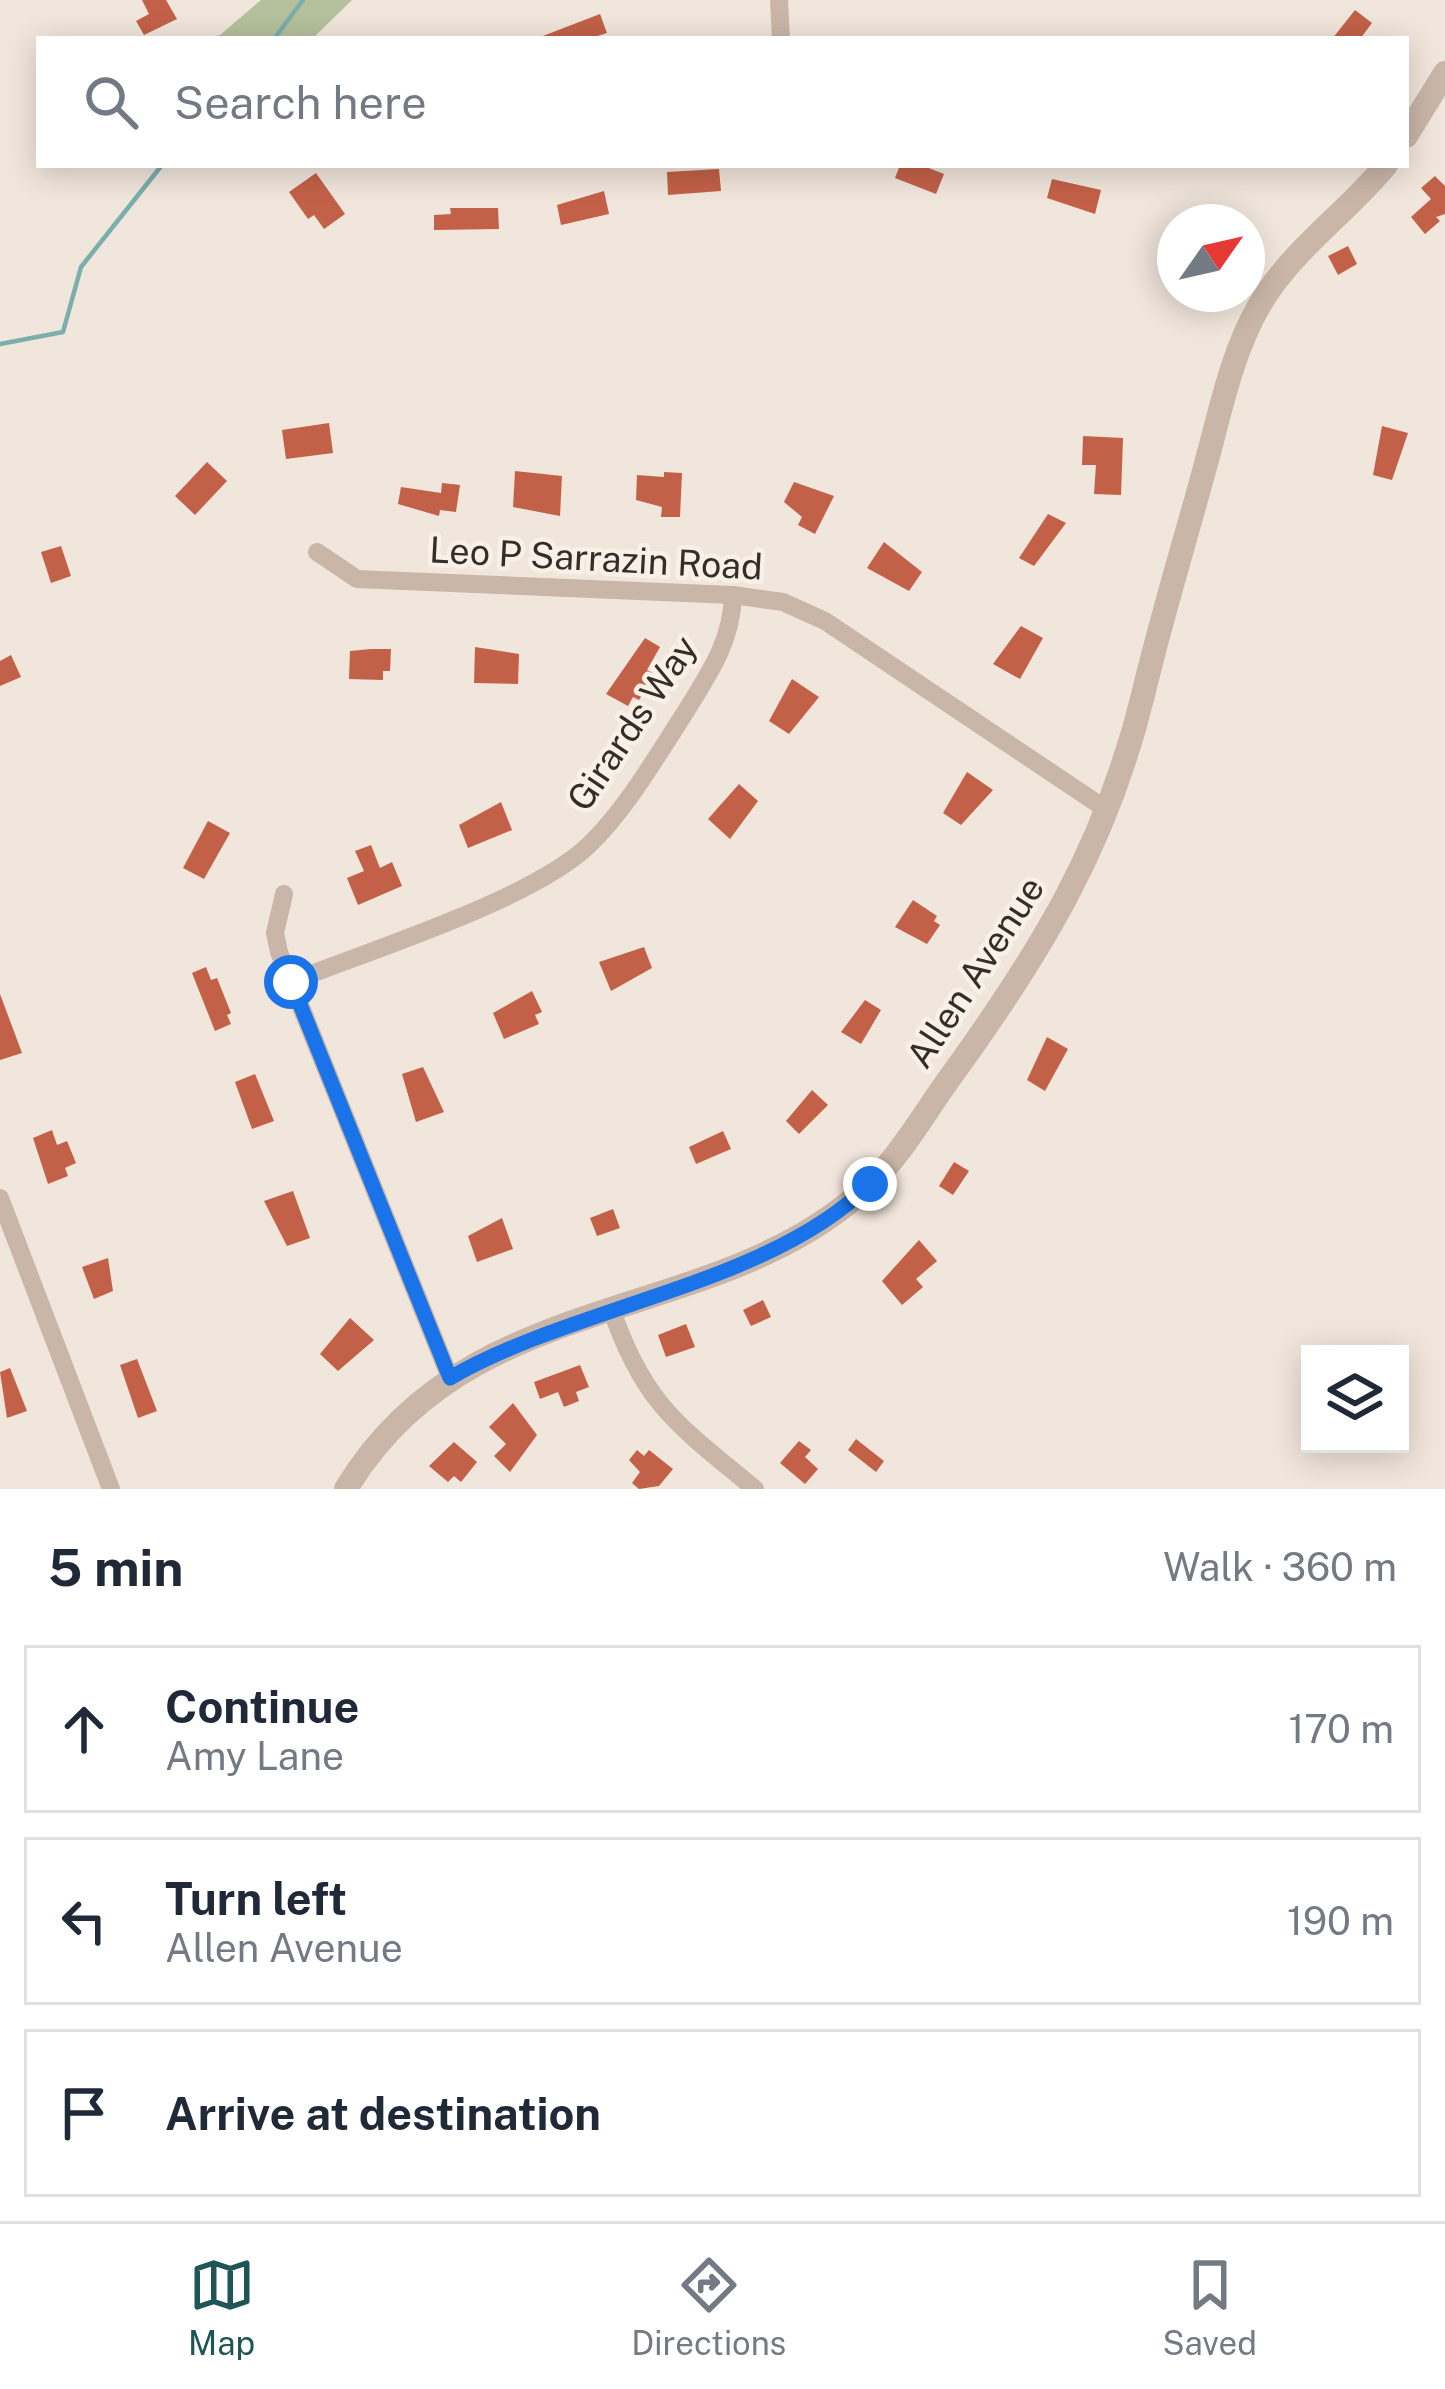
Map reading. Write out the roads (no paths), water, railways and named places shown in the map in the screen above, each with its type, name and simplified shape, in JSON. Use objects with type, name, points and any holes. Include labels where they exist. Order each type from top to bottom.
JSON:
[{"type":"street","points":[[779,0],[782,36]]},
{"type":"street","points":[[1409,131],[1445,73]]},
{"type":"street","name":"Allen Avenue","points":[[346,1489],[405,1412],[450,1378],[543,1332],[800,1235],[882,1172],[1059,918],[1107,810],[1184,527],[1251,321],[1287,267],[1382,168]]},
{"type":"street","name":"Leo P Sarrazin Road","points":[[317,552],[357,579],[733,595],[783,602],[825,621],[1107,810]]},
{"type":"street","name":"Girards Way","points":[[291,982],[538,881],[588,846],[633,791],[710,672],[729,635],[733,595]]},
{"type":"street","points":[[284,894],[275,933],[291,982],[450,1378]]},
{"type":"street","points":[[0,1198],[111,1489]]},
{"type":"street","points":[[611,1309],[631,1363],[657,1406],[755,1489]]},
{"type":"waterway","points":[[276,36],[303,0]]},
{"type":"waterway","points":[[0,344],[63,332],[81,267],[160,168]]}]
